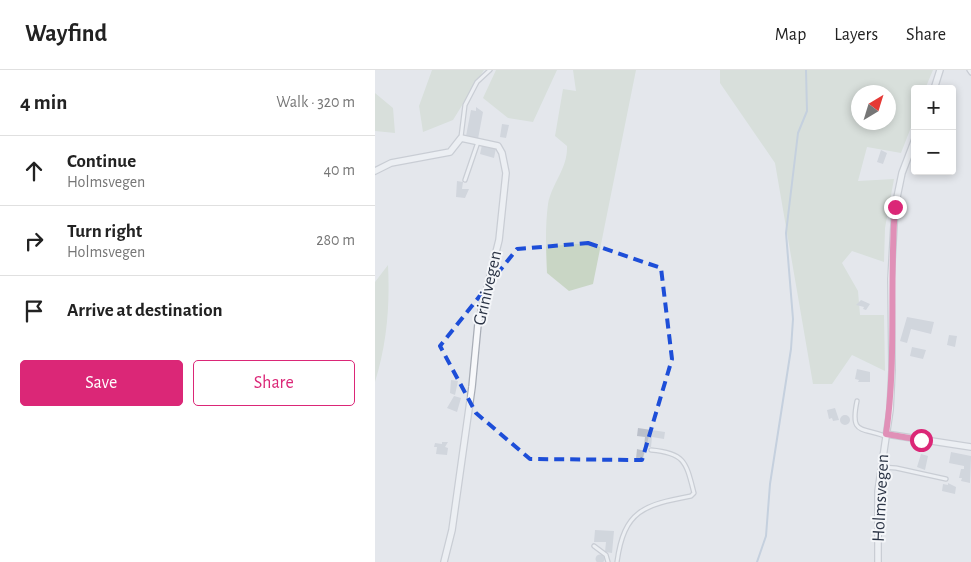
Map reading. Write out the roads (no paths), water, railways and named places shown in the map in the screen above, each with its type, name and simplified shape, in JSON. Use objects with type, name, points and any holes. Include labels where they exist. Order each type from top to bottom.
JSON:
[{"type":"street","points":[[935,85],[940,70]]},
{"type":"street","name":"Grinivegen","points":[[444,562],[453,530],[472,387],[478,324],[499,240],[506,173],[500,149],[491,144],[461,138]]},
{"type":"street","points":[[375,171],[391,163],[450,152],[461,138]]},
{"type":"street","name":"Holmsvegen","points":[[877,562],[878,491],[893,370],[891,279],[895,207],[902,173],[911,149]]},
{"type":"street","name":"Holmsvegen","points":[[886,435],[971,447]]},
{"type":"lane","points":[[461,138],[465,104],[477,82],[490,70]]},
{"type":"lane","points":[[465,180],[478,142]]},
{"type":"lane","points":[[857,400],[855,414],[857,425],[867,433],[886,435]]},
{"type":"lane","points":[[617,562],[626,529],[637,512],[657,504],[691,496],[694,493],[688,468],[683,459],[675,454],[651,450]]},
{"type":"lane","points":[[881,466],[947,479]]},
{"type":"lane","points":[[594,546],[606,555],[609,562]]},
{"type":"waterway","points":[[757,562],[766,536],[770,484],[791,349],[793,319],[786,233],[798,133],[807,111],[806,70]]}]
